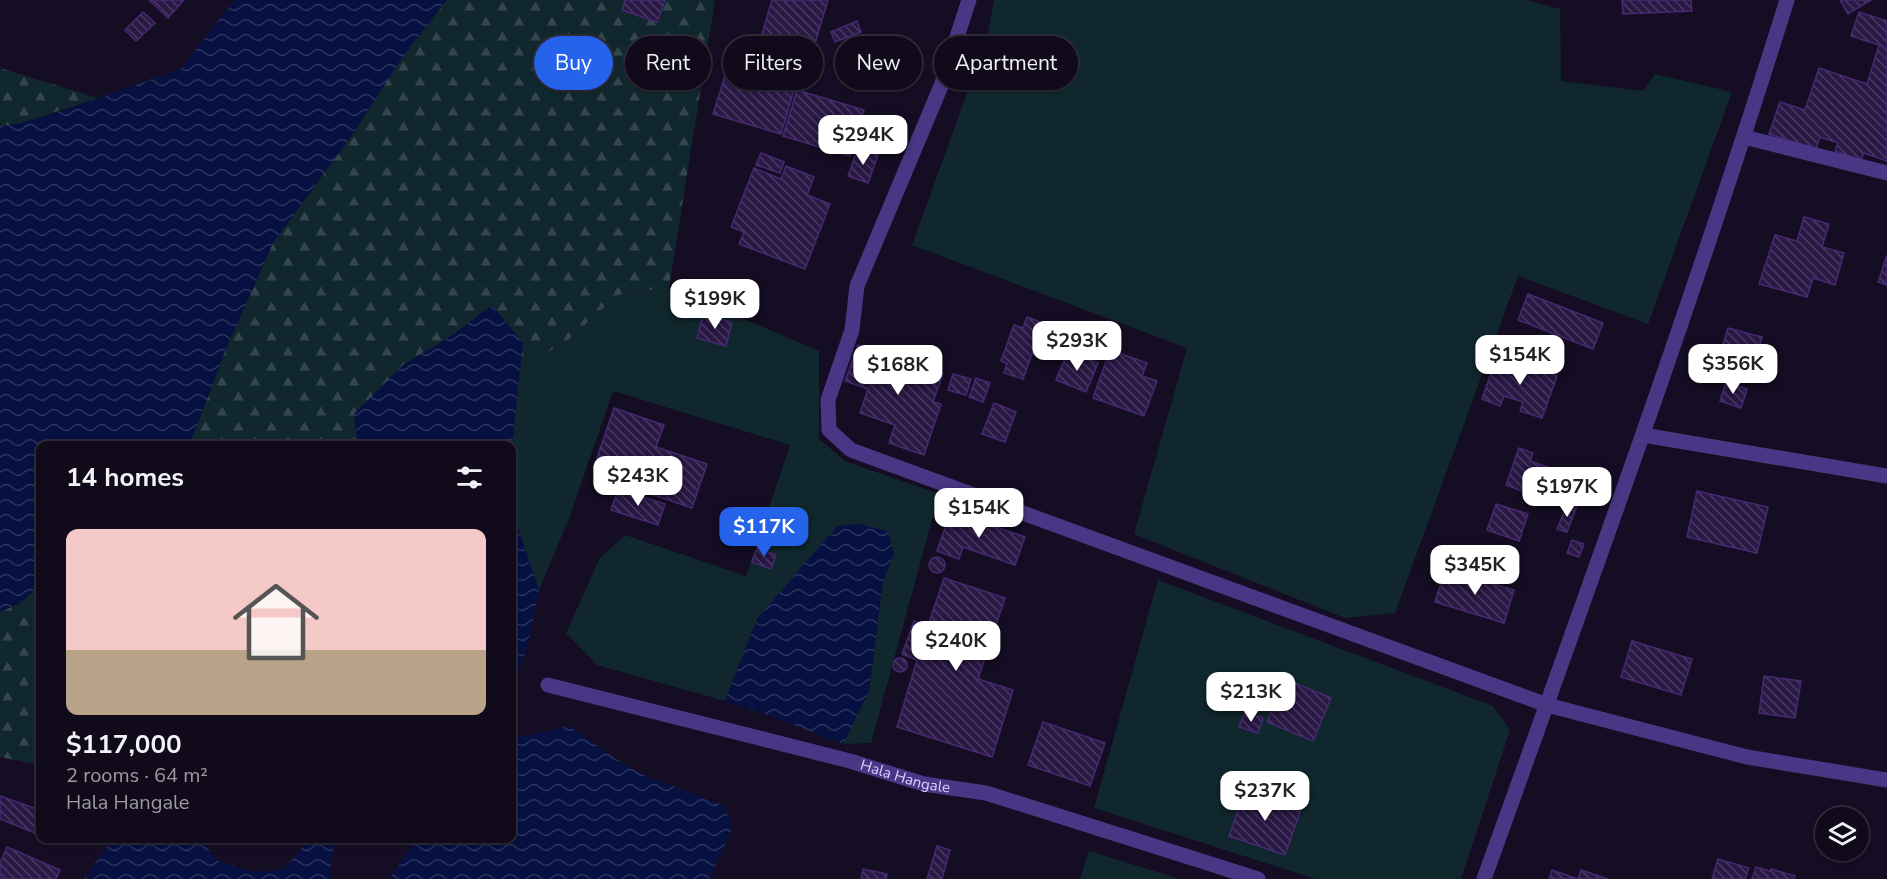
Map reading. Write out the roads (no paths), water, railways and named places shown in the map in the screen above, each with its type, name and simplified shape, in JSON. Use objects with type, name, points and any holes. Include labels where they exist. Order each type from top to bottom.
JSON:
[{"type":"street","points":[[969,0],[941,86],[857,286],[852,330],[828,400],[829,430],[851,450],[1547,705],[1747,758],[1887,780]]},
{"type":"street","points":[[1484,879],[1643,435],[1744,137],[1787,0]]},
{"type":"street","points":[[1744,137],[1887,173]]},
{"type":"street","points":[[1643,435],[1887,477]]},
{"type":"street","name":"Hala Hangale","points":[[548,685],[850,761],[924,784],[986,793],[1258,879]]},
{"type":"water","points":[[234,0],[447,0],[404,55],[352,135],[273,243],[225,351],[189,441],[36,441],[36,589],[20,603],[0,612],[0,126],[21,123],[64,110],[181,69]]},
{"type":"water","points":[[492,305],[523,343],[513,441],[357,441],[354,414],[404,364],[451,336]]},
{"type":"water","points":[[516,476],[517,488],[516,522]]},
{"type":"water","points":[[516,522],[539,590],[527,648],[516,676]]},
{"type":"water","points":[[859,524],[888,531],[894,554],[883,581],[869,691],[843,744],[725,701],[757,619],[837,526]]},
{"type":"water","points":[[569,726],[625,765],[644,775],[723,805],[733,827],[709,879],[389,879],[414,843],[516,843],[516,738]]},
{"type":"water","points":[[110,843],[203,843],[218,861],[255,872],[282,870],[305,843],[334,843],[330,870],[332,879],[84,879]]}]
